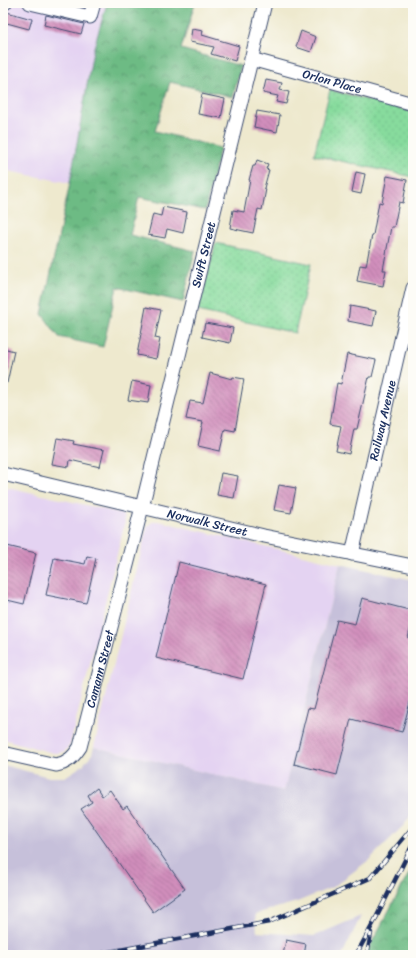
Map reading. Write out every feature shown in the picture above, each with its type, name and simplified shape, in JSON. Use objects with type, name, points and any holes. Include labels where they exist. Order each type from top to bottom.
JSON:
[{"type":"street","points":[[30,3],[90,16],[94,3]]},
{"type":"street","name":"Swift Street","points":[[142,507],[265,3]]},
{"type":"street","name":"Orlon Place","points":[[251,59],[413,104]]},
{"type":"street","name":"Railway Avenue","points":[[352,554],[413,288]]},
{"type":"street","name":"Norwalk Street","points":[[3,474],[264,536],[413,566]]},
{"type":"street","name":"Camann Street","points":[[3,753],[56,765],[62,764],[71,759],[80,747],[142,507]]},
{"type":"shaded area","points":[[3,3],[107,3],[93,51],[70,183],[3,170]]},
{"type":"shaded area","points":[[3,486],[120,513],[124,516],[125,522],[70,745],[65,751],[59,753],[53,753],[3,739]]},
{"type":"shaded area","points":[[158,521],[340,564],[284,791],[94,747],[147,527],[152,522]]},
{"type":"shaded area","points":[[340,564],[413,580],[413,812],[404,825],[369,860],[333,887],[297,902],[255,914],[257,932],[314,936],[361,916],[342,955],[3,955],[3,765],[49,777],[65,777],[83,765],[92,754],[94,747],[284,791]]},
{"type":"green space","points":[[107,3],[195,3],[181,49],[241,66],[233,97],[170,82],[155,131],[220,148],[205,210],[139,197],[130,235],[195,251],[183,302],[117,287],[103,347],[59,337],[42,314],[70,183],[93,51]]},
{"type":"green space","points":[[330,90],[413,112],[413,177],[314,155]]},
{"type":"green space","points":[[216,243],[311,264],[295,333],[198,311]]},
{"type":"green space","points":[[413,866],[413,955],[365,955]]},
{"type":"building","points":[[3,11],[32,19],[29,29],[3,22]]},
{"type":"building","points":[[46,15],[84,24],[81,34],[44,25]]},
{"type":"building","points":[[192,29],[203,31],[202,35],[239,46],[235,61],[211,54],[214,47],[190,42]]},
{"type":"building","points":[[301,31],[316,37],[311,52],[296,47]]},
{"type":"building","points":[[266,80],[282,83],[280,90],[289,92],[286,104],[276,102],[278,96],[263,93]]},
{"type":"building","points":[[202,94],[225,99],[221,118],[198,114]]},
{"type":"building","points":[[257,111],[280,115],[277,132],[254,127]]},
{"type":"building","points":[[257,160],[268,164],[266,169],[269,170],[264,188],[266,189],[262,210],[258,209],[253,233],[230,228],[233,210],[244,212],[249,180],[253,166],[255,166]]},
{"type":"building","points":[[356,172],[365,174],[361,194],[352,192]]},
{"type":"building","points":[[387,176],[407,180],[403,203],[399,202],[394,227],[391,227],[383,270],[386,270],[383,286],[357,281],[360,265],[366,266],[379,202],[382,203]]},
{"type":"building","points":[[163,207],[187,212],[183,233],[167,229],[165,238],[148,235],[153,214],[161,216]]},
{"type":"building","points":[[350,306],[376,311],[373,326],[348,321]]},
{"type":"building","points":[[146,307],[161,310],[155,338],[160,339],[156,359],[137,355]]},
{"type":"building","points":[[205,323],[233,328],[230,343],[202,337]]},
{"type":"building","points":[[3,348],[14,351],[7,383],[3,383]]},
{"type":"building","points":[[347,354],[376,360],[372,377],[369,377],[357,429],[354,429],[349,454],[336,451],[341,426],[330,424],[337,383],[341,384]]},
{"type":"building","points":[[210,373],[232,379],[233,377],[244,379],[235,431],[225,429],[220,451],[198,446],[203,422],[186,419],[190,401],[203,403]]},
{"type":"building","points":[[132,381],[151,385],[148,403],[128,400]]},
{"type":"building","points":[[57,438],[74,441],[73,444],[104,450],[100,467],[70,460],[69,467],[52,464]]},
{"type":"building","points":[[221,473],[238,476],[234,498],[217,495]]},
{"type":"building","points":[[279,485],[296,488],[291,513],[274,510]]},
{"type":"building","points":[[3,545],[36,553],[24,604],[3,599]]},
{"type":"building","points":[[87,556],[96,558],[86,603],[46,595],[54,558],[85,564]]},
{"type":"building","points":[[179,562],[266,584],[243,679],[156,658]]},
{"type":"building","points":[[362,598],[413,611],[413,618],[408,638],[413,639],[413,691],[402,732],[351,719],[337,775],[294,764],[308,708],[314,709],[337,620],[355,624]]},
{"type":"building","points":[[97,788],[102,796],[110,790],[123,809],[127,806],[185,889],[153,912],[81,809],[92,802],[88,795]]},
{"type":"building","points":[[286,940],[306,944],[304,955],[283,955]]},
{"type":"railway","points":[[93,955],[269,922],[370,878],[413,827]]},
{"type":"railway","points":[[356,955],[413,844]]},
{"type":"railway","points":[[367,955],[371,933]]}]
